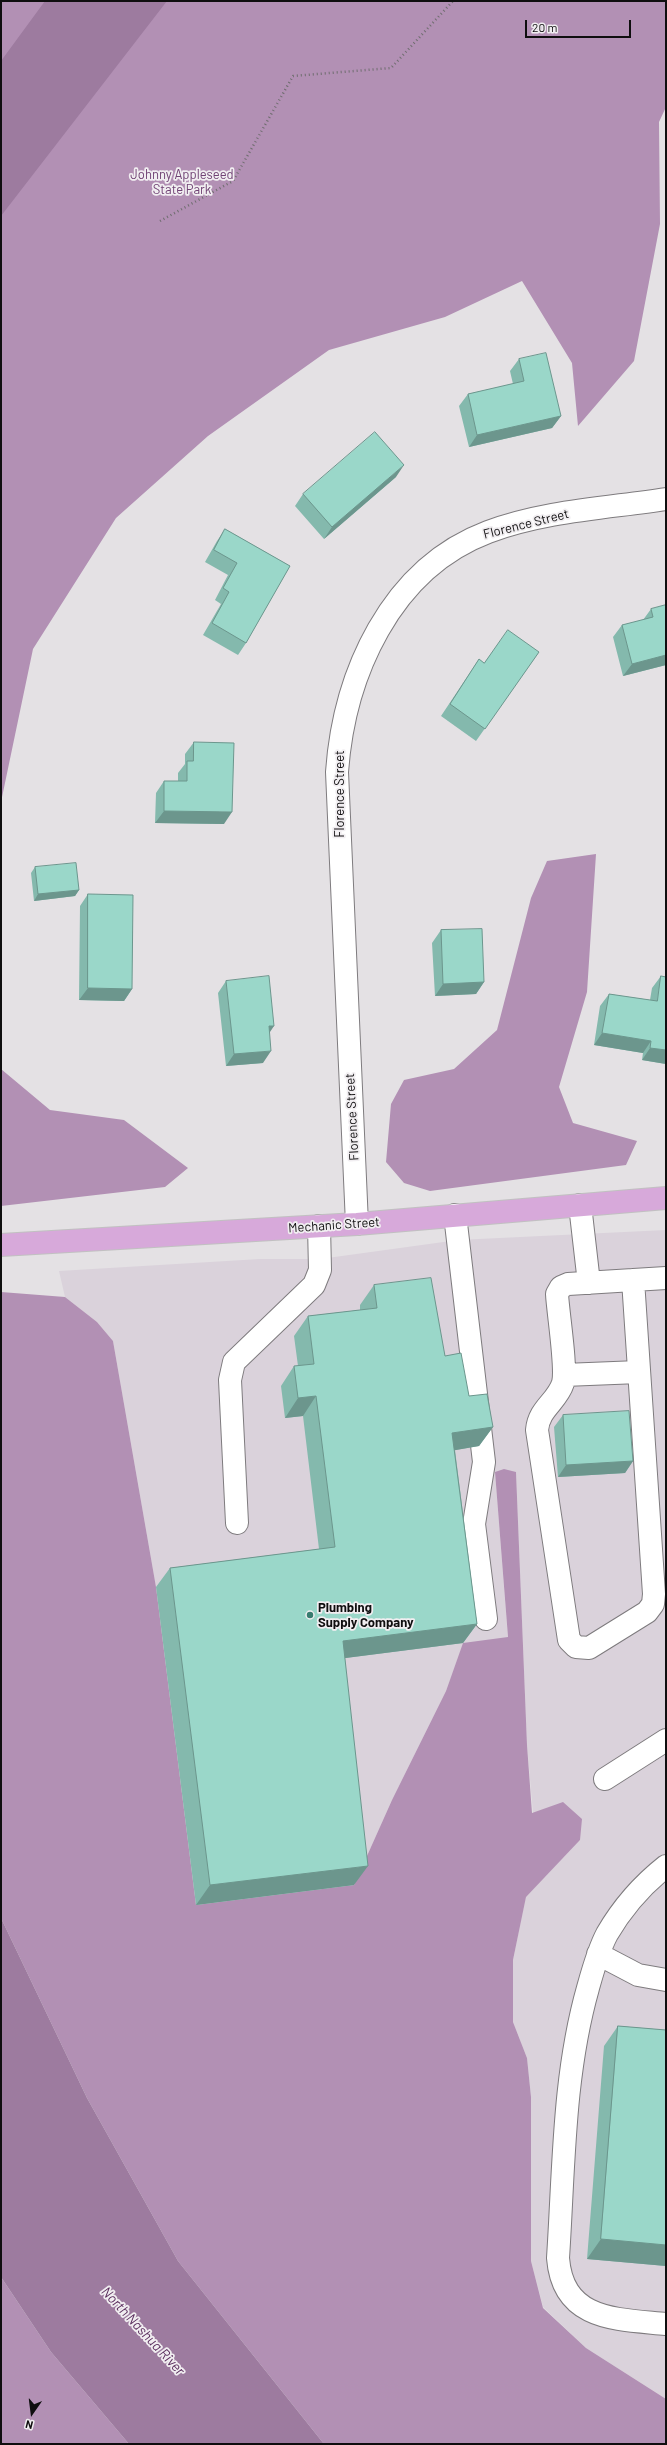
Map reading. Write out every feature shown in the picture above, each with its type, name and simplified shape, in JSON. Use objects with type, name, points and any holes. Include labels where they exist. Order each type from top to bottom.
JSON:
[{"type":"main road","name":"Mechanic Street","points":[[2,1245],[357,1224],[666,1198]]},
{"type":"street","name":"Florence Street","points":[[357,1224],[337,772],[346,706],[365,655],[379,628],[406,591],[439,559],[464,543],[488,532],[542,518],[666,498]]},
{"type":"street","points":[[580,1205],[588,1283]]},
{"type":"street","points":[[455,1215],[484,1462],[474,1524],[486,1619]]},
{"type":"street","points":[[237,1523],[230,1380],[234,1362],[314,1285],[320,1270],[319,1226]]},
{"type":"street","points":[[633,1280],[639,1372],[658,1522],[653,1604],[647,1612],[589,1648],[576,1647],[569,1640],[537,1430],[538,1418],[557,1394],[564,1375],[557,1294],[561,1287],[568,1284],[588,1283],[633,1280],[666,1278]]},
{"type":"street","points":[[564,1375],[639,1372]]},
{"type":"street","points":[[605,1779],[666,1740]]},
{"type":"street","points":[[666,1866],[629,1901],[617,1918],[598,1954],[578,2023],[570,2070],[558,2258],[559,2276],[568,2295],[600,2315],[615,2319],[666,2324]]},
{"type":"street","points":[[598,1954],[638,1975],[666,1980]]},
{"type":"path","points":[[160,221],[233,182],[293,76],[391,68],[452,1]]},
{"type":"shaded area","points":[[666,1230],[666,2399],[586,2348],[543,2307],[531,2261],[531,2097],[527,2058],[513,2022],[513,1960],[526,1896],[580,1840],[533,1813],[527,1745],[516,1472],[495,1472],[508,1638],[463,1644],[446,1691],[392,1800],[354,1885],[196,1905],[156,1587],[113,1341],[97,1322],[65,1297],[59,1271],[260,1259],[320,1259],[458,1240]]},
{"type":"green space","name":"Johnny Appleseed State Park","points":[[1,1],[666,1],[666,107],[659,122],[660,224],[634,361],[578,426],[572,363],[522,281],[445,317],[329,350],[208,436],[116,518],[33,649],[1,802]]},
{"type":"green space","points":[[596,854],[587,992],[559,1087],[573,1123],[637,1141],[626,1165],[430,1191],[404,1183],[386,1162],[391,1104],[404,1080],[454,1069],[497,1030],[531,898],[547,861]]},
{"type":"green space","points":[[1,1069],[50,1110],[124,1120],[188,1168],[165,1187],[1,1206]]},
{"type":"green space","points":[[1,1292],[65,1297],[97,1322],[113,1341],[156,1587],[196,1905],[354,1885],[392,1800],[446,1691],[463,1643],[508,1637],[495,1472],[504,1469],[516,1472],[527,1745],[532,1813],[563,1802],[582,1819],[580,1840],[526,1897],[513,1960],[513,2022],[527,2058],[531,2097],[531,2261],[543,2308],[586,2348],[666,2399],[666,2444],[324,2444],[178,2261],[87,2098],[1,1918]]},
{"type":"green space","points":[[1,2277],[51,2352],[129,2444],[1,2444]]},
{"type":"water","points":[[45,1],[167,1],[1,216],[1,61]]},
{"type":"water","name":"North Nashua River","points":[[1,1918],[87,2098],[178,2261],[324,2444],[129,2444],[51,2352],[1,2277]]},
{"type":"building","points":[[546,353],[561,416],[477,435],[468,394],[524,381],[519,359]]},
{"type":"building","points":[[375,432],[404,465],[332,527],[303,494]]},
{"type":"building","points":[[225,529],[290,566],[246,643],[212,623],[229,592],[223,588],[237,563],[214,550]]},
{"type":"building","points":[[666,605],[666,655],[632,664],[622,625],[653,617],[651,609]]},
{"type":"building","points":[[508,630],[539,652],[485,729],[450,704],[479,659],[484,663]]},
{"type":"building","points":[[194,742],[234,743],[232,812],[164,811],[164,781],[187,781],[187,761],[193,761]]},
{"type":"building","points":[[76,863],[79,890],[38,894],[35,867]]},
{"type":"building","points":[[88,894],[133,895],[132,989],[88,988]]},
{"type":"building","points":[[482,929],[484,982],[443,984],[441,930]]},
{"type":"building","points":[[269,976],[274,1026],[269,1026],[271,1051],[234,1054],[226,981]]},
{"type":"building","points":[[661,976],[666,977],[666,1050],[650,1048],[651,1041],[602,1033],[609,994],[657,1001]]},
{"type":"building","name":"Plumbing Supply Company","points":[[431,1278],[445,1356],[461,1353],[469,1396],[487,1394],[493,1427],[452,1433],[477,1624],[343,1641],[368,1866],[210,1885],[170,1568],[335,1547],[316,1396],[298,1398],[294,1366],[314,1364],[308,1316],[377,1308],[374,1285]]},
{"type":"building","points":[[629,1411],[633,1461],[566,1465],[563,1415]]},
{"type":"building","points":[[618,2026],[666,2030],[666,2245],[601,2239]]},
{"type":"place","name":"Plumbing Supply Company","points":[[310,1615]]}]
